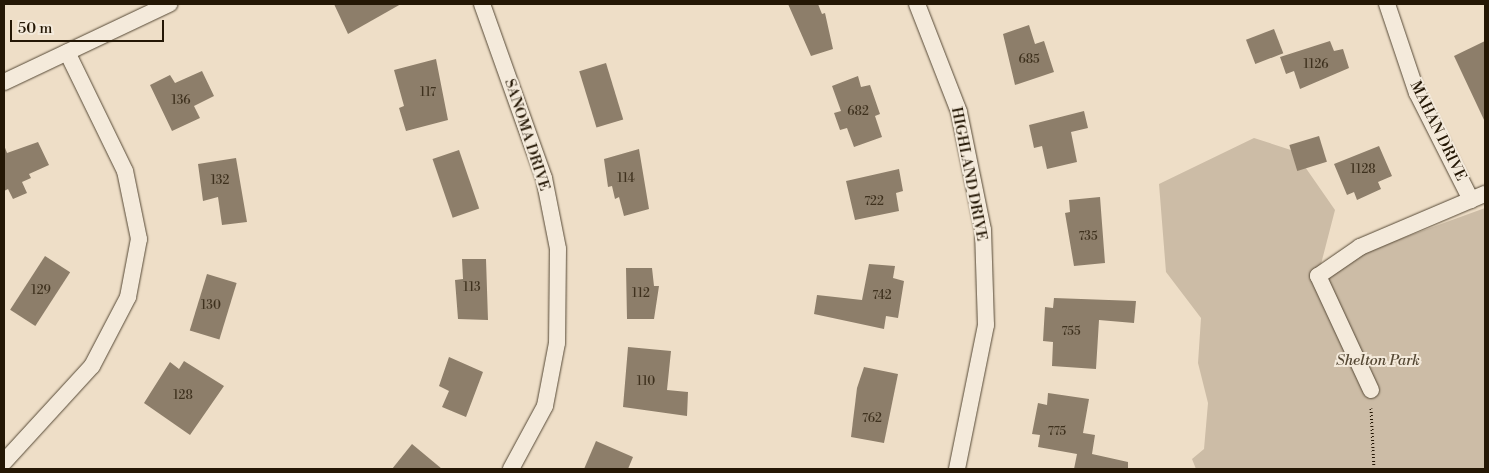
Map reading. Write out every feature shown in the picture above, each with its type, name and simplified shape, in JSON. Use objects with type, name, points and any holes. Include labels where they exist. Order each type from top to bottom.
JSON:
[{"type":"street","points":[[4,82],[169,4]]},
{"type":"street","name":"SANOMA DRIVE","points":[[482,4],[544,178],[558,249],[557,343],[545,406],[511,469]]},
{"type":"street","name":"HIGHLAND DRIVE","points":[[917,4],[959,112],[983,230],[986,325],[957,469]]},
{"type":"street","name":"MAHAN DRIVE","points":[[1387,4],[1417,93],[1478,197]]},
{"type":"street","points":[[4,462],[92,366],[128,297],[139,239],[124,171],[67,52]]},
{"type":"street","points":[[1371,390],[1318,276],[1360,247],[1478,197]]},
{"type":"path","points":[[1371,390],[1374,469]]},
{"type":"green space","name":"Shelton Park","points":[[1254,138],[1294,151],[1335,210],[1320,268],[1485,208],[1485,469],[1196,469],[1192,459],[1204,449],[1208,403],[1198,363],[1201,318],[1166,272],[1159,184]]},
{"type":"building","points":[[334,4],[401,4],[348,34]]},
{"type":"building","points":[[788,4],[818,4],[822,14],[825,13],[833,49],[811,56]]},
{"type":"building","points":[[1029,25],[1035,44],[1044,41],[1054,72],[1015,85],[1003,34]]},
{"type":"building","points":[[1274,29],[1283,53],[1255,64],[1246,40]]},
{"type":"building","points":[[1330,41],[1334,51],[1343,49],[1349,68],[1300,89],[1294,71],[1286,74],[1280,57]]},
{"type":"building","points":[[1485,41],[1485,122],[1454,56]]},
{"type":"building","points":[[436,59],[448,120],[406,131],[399,108],[404,106],[394,70]]},
{"type":"building","points":[[606,63],[623,119],[596,128],[579,71]]},
{"type":"building","points":[[202,71],[214,96],[194,106],[200,118],[172,131],[150,85],[170,75],[175,83]]},
{"type":"building","points":[[858,76],[861,87],[870,85],[880,114],[875,116],[882,137],[854,147],[847,128],[840,130],[834,113],[841,111],[832,86]]},
{"type":"building","points":[[1084,111],[1088,128],[1071,132],[1077,162],[1047,169],[1042,146],[1034,148],[1029,125]]},
{"type":"building","points":[[1319,136],[1327,162],[1297,171],[1289,145]]},
{"type":"building","points":[[38,142],[49,165],[29,174],[31,178],[22,182],[27,193],[13,199],[8,189],[4,191],[4,145],[7,153]]},
{"type":"building","points":[[1379,146],[1392,176],[1378,182],[1381,189],[1357,200],[1354,192],[1347,195],[1334,164]]},
{"type":"building","points":[[639,149],[649,209],[624,216],[619,197],[615,199],[612,186],[608,187],[604,159]]},
{"type":"building","points":[[459,150],[479,209],[453,218],[433,159]]},
{"type":"building","points":[[236,158],[247,222],[222,225],[218,197],[203,201],[198,164]]},
{"type":"building","points":[[899,169],[903,191],[896,193],[899,211],[855,220],[846,181]]},
{"type":"building","points":[[1100,197],[1105,263],[1074,266],[1065,213],[1070,212],[1069,200]]},
{"type":"building","points":[[45,256],[70,272],[35,326],[10,310]]},
{"type":"building","points":[[462,259],[486,259],[488,320],[458,319],[455,280],[463,279]]},
{"type":"building","points":[[869,264],[895,266],[893,278],[904,281],[898,318],[886,316],[884,329],[814,314],[817,295],[862,300]]},
{"type":"building","points":[[626,268],[652,268],[654,286],[659,286],[654,319],[627,319]]},
{"type":"building","points":[[207,274],[237,283],[219,339],[190,330]]},
{"type":"building","points":[[1054,298],[1136,301],[1134,323],[1099,320],[1096,369],[1052,366],[1053,342],[1043,341],[1045,307],[1053,308]]},
{"type":"building","points":[[628,347],[671,351],[667,390],[688,392],[687,416],[623,407]]},
{"type":"building","points":[[449,357],[483,372],[466,417],[442,407],[449,391],[439,386]]},
{"type":"building","points":[[184,361],[224,386],[190,435],[144,403],[170,362],[179,369]]},
{"type":"building","points":[[864,367],[898,374],[884,443],[851,437],[857,388]]},
{"type":"building","points":[[1048,393],[1089,399],[1083,433],[1095,435],[1092,454],[1128,462],[1128,469],[1074,469],[1077,454],[1038,447],[1040,435],[1032,434],[1038,403],[1047,405]]},
{"type":"building","points":[[596,441],[633,457],[628,469],[584,469]]},
{"type":"building","points":[[412,444],[442,469],[392,469]]}]
